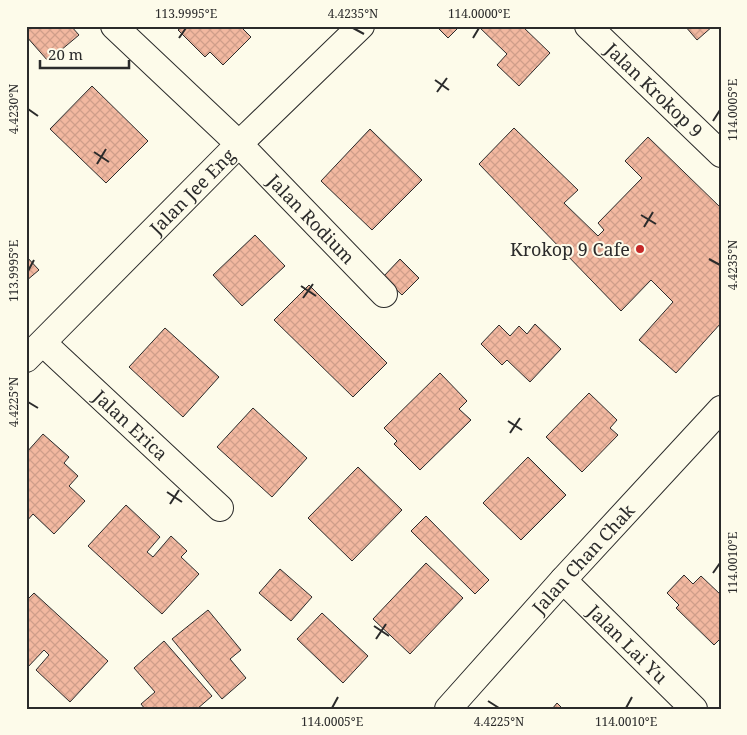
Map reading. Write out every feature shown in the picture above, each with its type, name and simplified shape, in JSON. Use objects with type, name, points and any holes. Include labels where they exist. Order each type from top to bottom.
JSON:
[{"type":"street","name":"Jalan Rodium","points":[[114,26],[240,144],[384,294]]},
{"type":"street","name":"Jalan Jee Eng","points":[[34,351],[240,144],[361,26]]},
{"type":"street","name":"Jalan Krokop 9","points":[[588,26],[721,154]]},
{"type":"street","name":"Jalan Erica","points":[[34,351],[220,508]]},
{"type":"street","name":"Jalan Chan Chak","points":[[448,709],[563,580],[721,409]]},
{"type":"street","name":"Jalan Lai Yu","points":[[563,580],[694,709]]},
{"type":"building","points":[[26,26],[71,26],[79,35],[48,61],[26,36]]},
{"type":"building","points":[[183,26],[240,26],[251,37],[223,65],[210,52],[205,57],[178,30]]},
{"type":"building","points":[[436,26],[460,26],[448,38]]},
{"type":"building","points":[[478,26],[522,26],[550,53],[519,86],[497,65],[507,54]]},
{"type":"building","points":[[685,26],[713,26],[697,40]]},
{"type":"building","points":[[92,86],[148,141],[106,183],[50,129]]},
{"type":"building","name":"Krokop 9 Cafe","points":[[514,128],[578,190],[564,203],[598,236],[604,230],[598,223],[642,178],[625,161],[648,137],[721,208],[721,323],[676,373],[639,340],[673,302],[651,280],[621,311],[479,164]]},
{"type":"building","points":[[370,129],[422,180],[372,230],[321,181]]},
{"type":"building","points":[[255,235],[285,266],[242,306],[213,275]]},
{"type":"building","points":[[26,256],[39,270],[26,281]]},
{"type":"building","points":[[400,259],[419,278],[402,295],[383,277]]},
{"type":"building","points":[[309,285],[387,363],[353,397],[274,320]]},
{"type":"building","points":[[535,324],[561,349],[530,382],[507,360],[502,365],[481,344],[499,325],[510,336],[519,326],[527,334]]},
{"type":"building","points":[[165,328],[219,377],[183,417],[129,367]]},
{"type":"building","points":[[440,373],[467,401],[459,409],[471,420],[420,470],[394,444],[397,441],[384,428]]},
{"type":"building","points":[[589,393],[617,420],[610,428],[618,435],[582,472],[546,437]]},
{"type":"building","points":[[253,408],[307,458],[272,497],[217,447]]},
{"type":"building","points":[[43,434],[69,457],[64,463],[78,476],[69,486],[85,501],[54,534],[33,514],[26,522],[26,453]]},
{"type":"building","points":[[528,457],[566,495],[521,540],[483,503]]},
{"type":"building","points":[[358,467],[402,510],[352,561],[308,518]]},
{"type":"building","points":[[126,505],[160,537],[147,552],[153,557],[171,536],[187,551],[181,557],[199,574],[162,614],[88,546]]},
{"type":"building","points":[[426,516],[489,580],[475,594],[411,531]]},
{"type":"building","points":[[426,563],[463,598],[410,654],[373,619]]},
{"type":"building","points":[[280,569],[312,597],[291,621],[259,593]]},
{"type":"building","points":[[684,575],[693,584],[701,576],[721,595],[721,638],[714,645],[676,608],[679,605],[667,593]]},
{"type":"building","points":[[34,593],[108,661],[70,702],[36,670],[49,655],[44,650],[26,669],[26,601]]},
{"type":"building","points":[[208,610],[241,650],[230,659],[246,678],[222,699],[172,639]]},
{"type":"building","points":[[322,613],[368,656],[343,683],[297,639]]},
{"type":"building","points":[[164,641],[212,696],[197,709],[145,709],[141,704],[155,692],[134,668]]},
{"type":"building","points":[[557,703],[563,709],[552,709]]},
{"type":"place","name":"Krokop 9 Cafe","points":[[640,249]]}]
